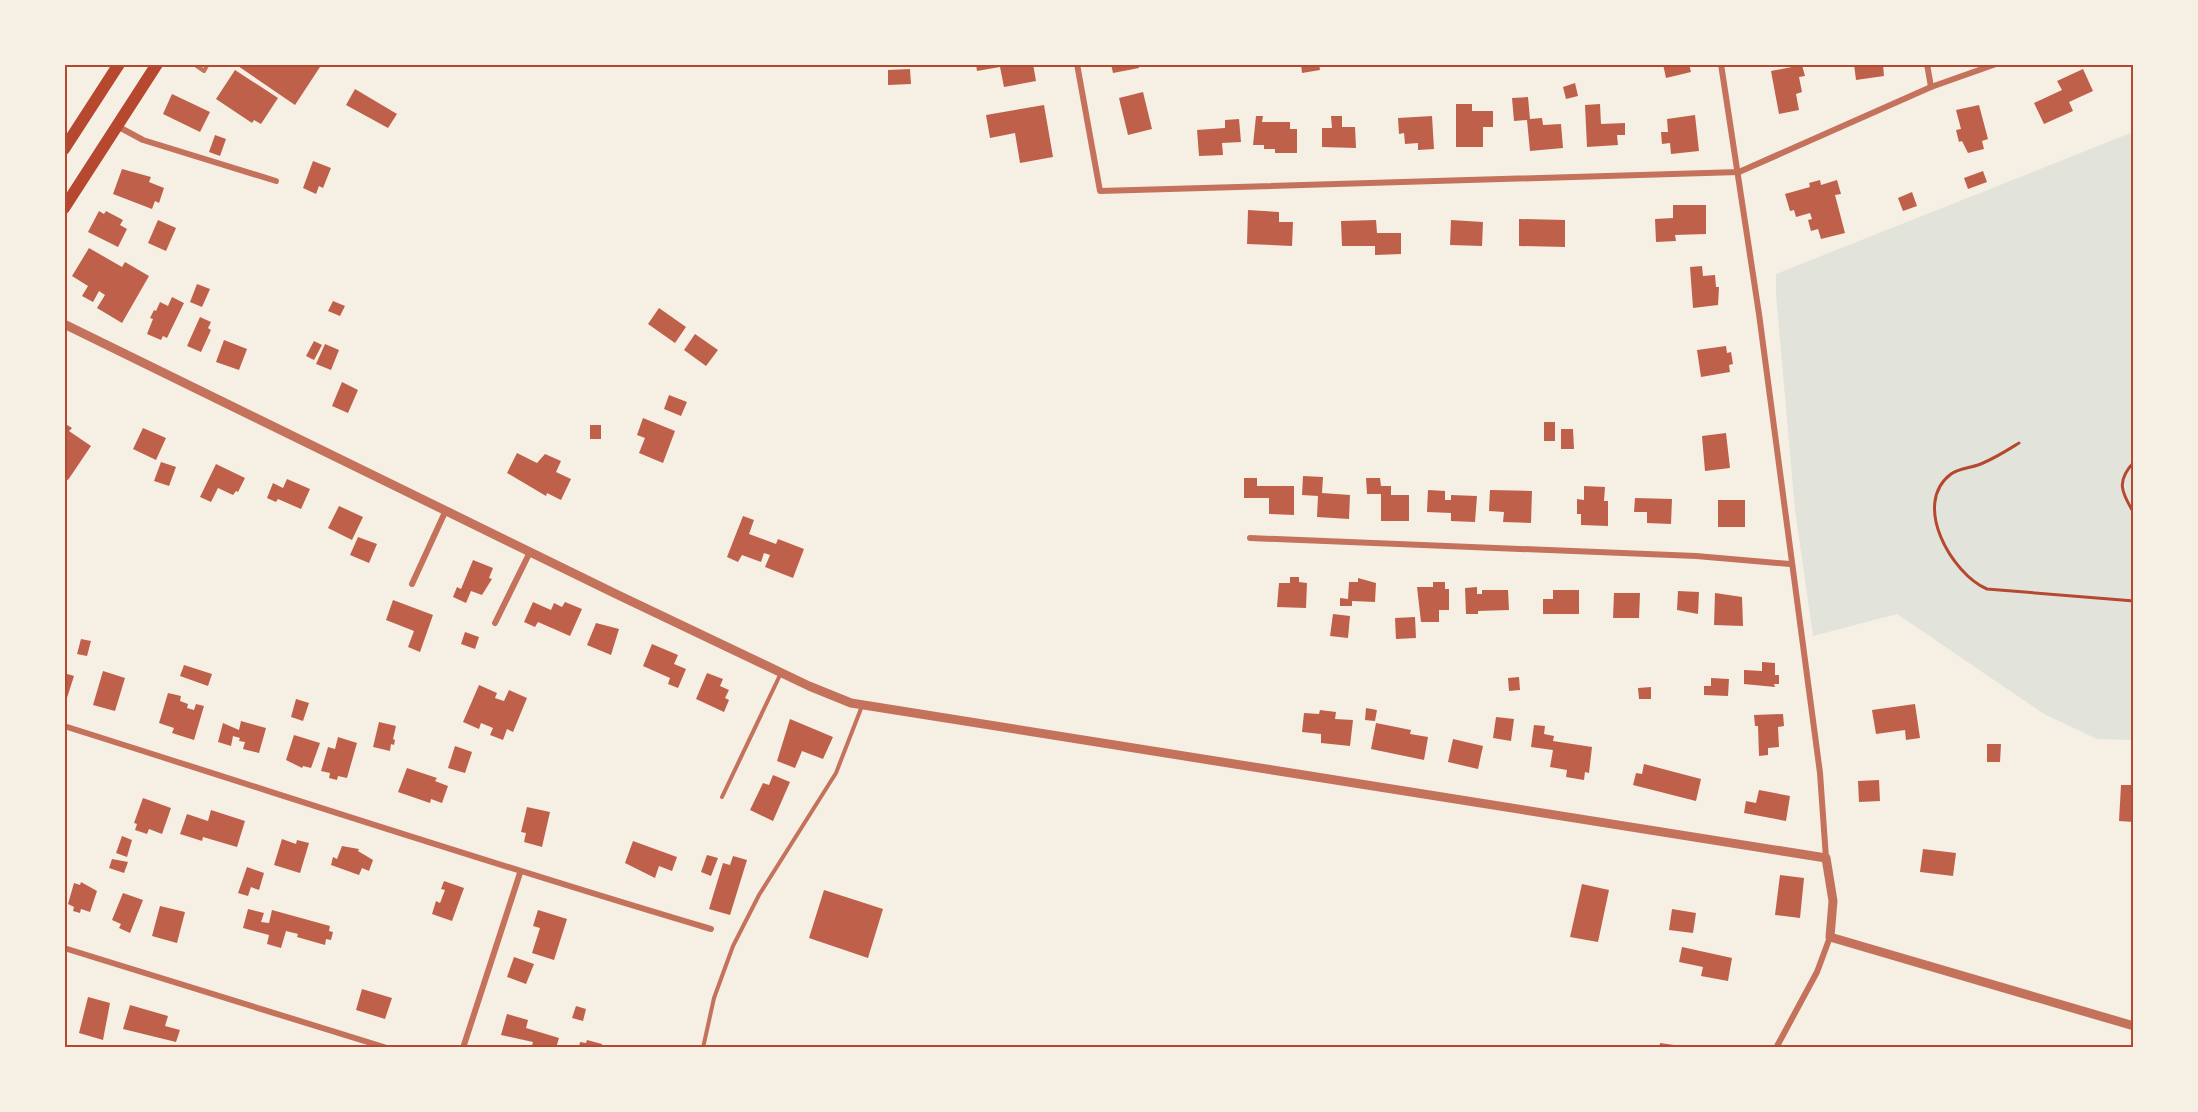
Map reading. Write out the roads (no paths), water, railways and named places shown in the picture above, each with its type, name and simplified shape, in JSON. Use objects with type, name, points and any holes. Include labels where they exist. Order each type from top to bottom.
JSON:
[{"type":"main road","points":[[64,149],[119,64]]},
{"type":"main road","points":[[64,208],[157,64]]},
{"type":"street","points":[[1077,64],[1100,191],[1739,171],[1931,87],[1996,64]]},
{"type":"street","points":[[1720,64],[1739,171],[1820,773],[1826,858],[1833,901],[1830,938],[1816,972],[1776,1047]]},
{"type":"street","points":[[1927,64],[1931,87]]},
{"type":"street","points":[[117,126],[143,140],[276,181]]},
{"type":"street","points":[[64,324],[530,552],[781,672],[862,706],[1826,858]]},
{"type":"street","points":[[412,584],[446,510]]},
{"type":"street","points":[[1250,538],[1696,556],[1791,564]]},
{"type":"street","points":[[495,623],[530,552]]},
{"type":"street","points":[[64,726],[372,823],[520,873],[711,929]]},
{"type":"street","points":[[463,1047],[520,873]]},
{"type":"street","points":[[1830,938],[2133,1026]]},
{"type":"street","points":[[64,948],[387,1047]]},
{"type":"lane","points":[[194,64],[204,71],[208,64]]},
{"type":"lane","points":[[722,797],[781,672]]},
{"type":"lane","points":[[703,1047],[716,990],[733,946],[755,902],[837,773],[862,706]]}]
